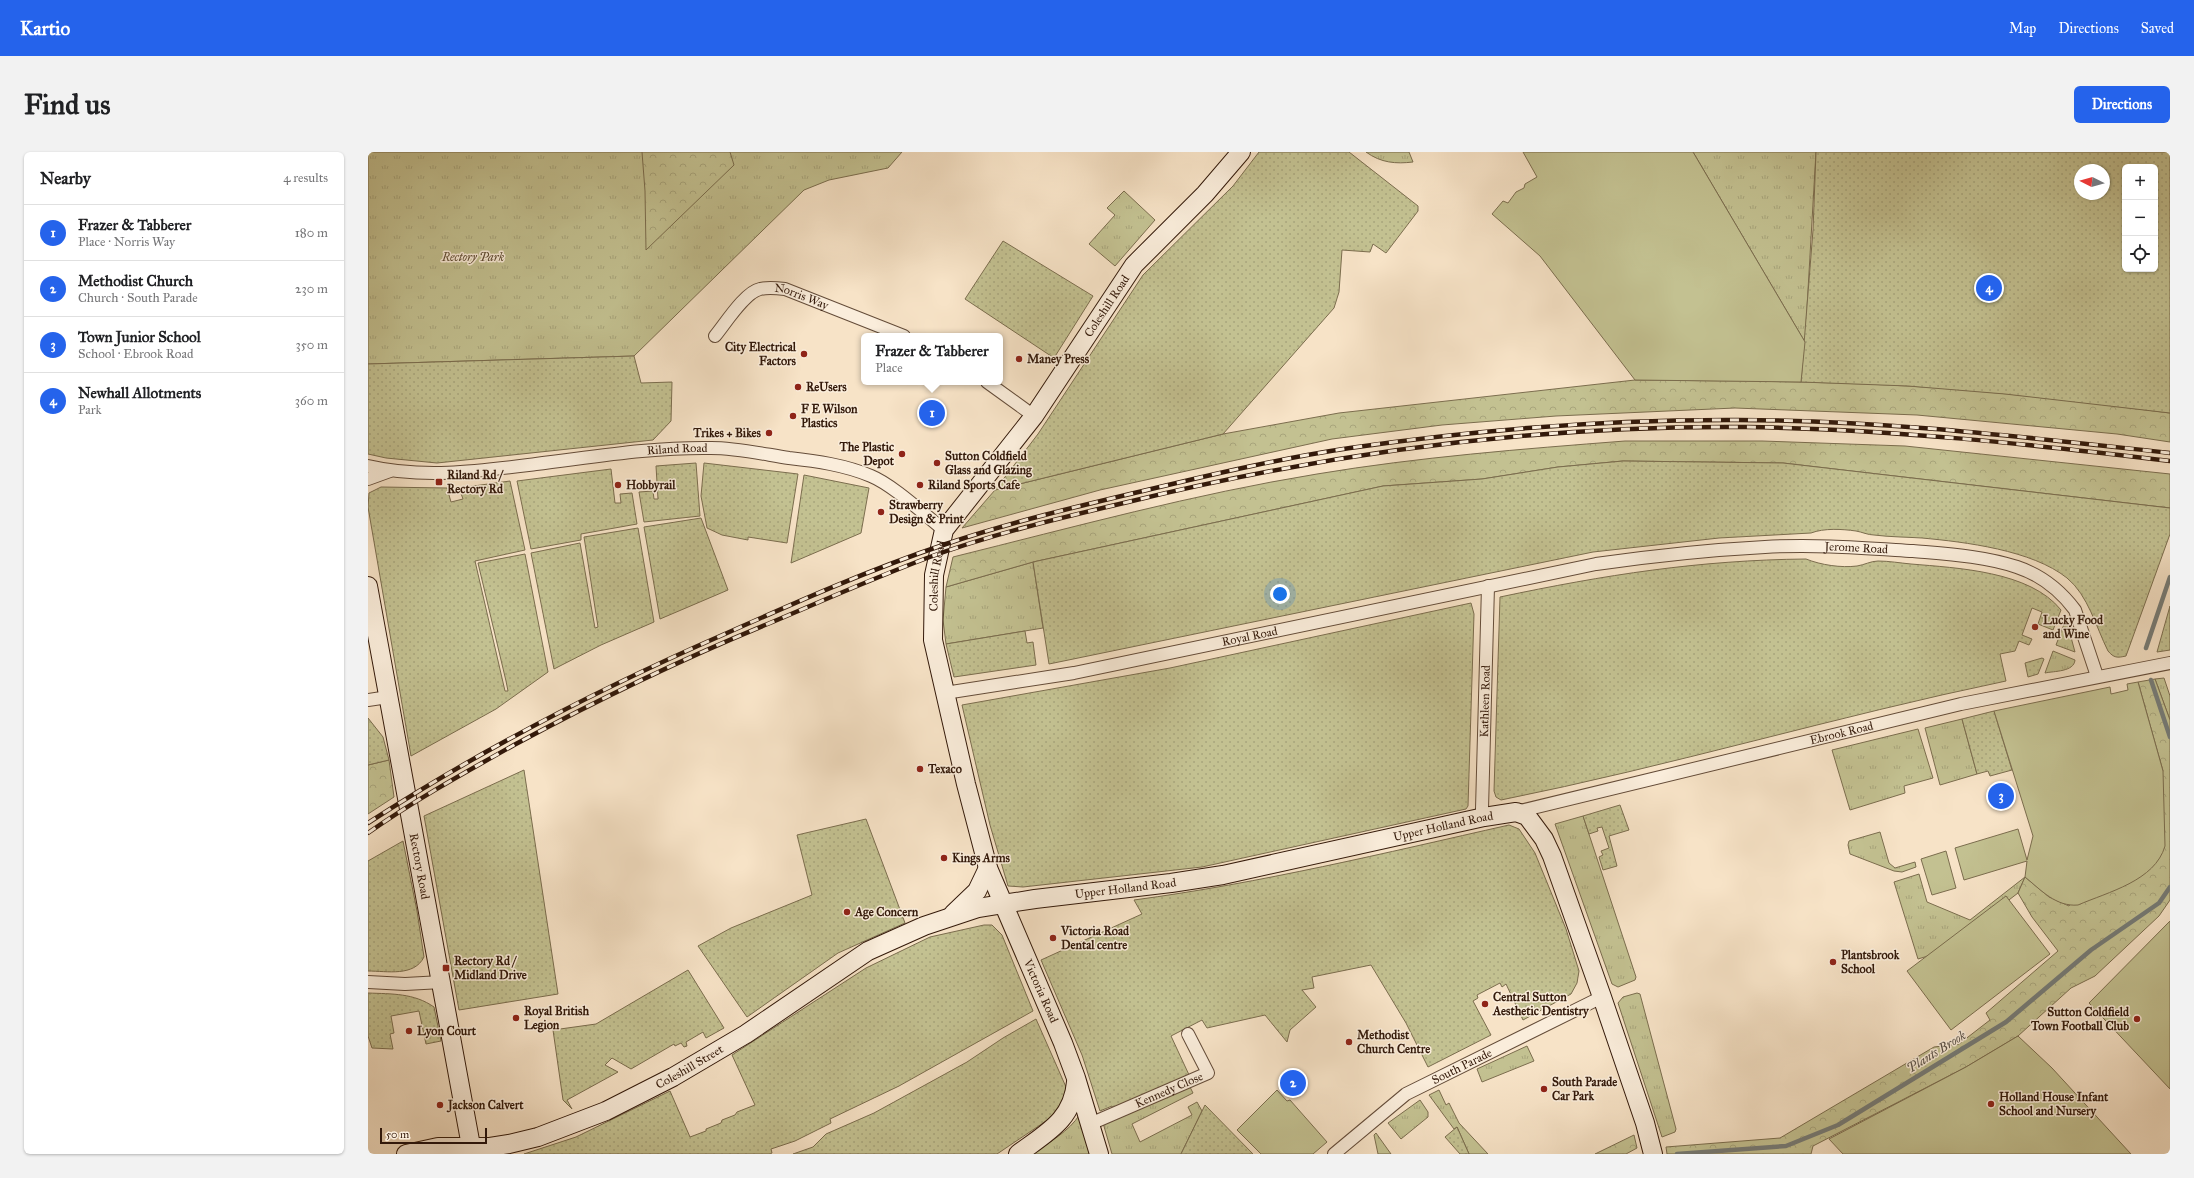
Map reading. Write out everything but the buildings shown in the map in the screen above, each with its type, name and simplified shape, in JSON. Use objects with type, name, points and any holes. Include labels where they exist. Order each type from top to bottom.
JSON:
[{"type":"street","name":"Coleshill Road","points":[[1003,904],[988,868],[933,640],[932,608],[934,575],[944,530],[1034,416],[1134,265],[1205,194],[1241,152]]},
{"type":"street","name":"Norris Way","points":[[715,336],[750,294],[759,289],[769,288],[785,289],[896,333]]},
{"type":"street","points":[[991,385],[1034,416]]},
{"type":"street","name":"Riland Road","points":[[368,466],[390,471],[415,473],[462,472],[630,453],[689,448],[736,450],[824,463],[872,477],[910,503],[944,530]]},
{"type":"street","name":"Riland Road","points":[[368,479],[390,471]]},
{"type":"street","name":"Jerome Road","points":[[1553,573],[1596,564],[1682,553],[1766,547],[1871,548],[1957,555],[1987,560],[2018,567],[2050,584],[2064,595],[2074,610],[2097,676]]},
{"type":"street","name":"Royal Road","points":[[945,694],[1074,673],[1553,573]]},
{"type":"street","name":"Rectory Road","points":[[368,586],[472,1150]]},
{"type":"street","name":"Kathleen Road","points":[[1484,817],[1482,809],[1488,586]]},
{"type":"street","name":"Ebrook Road","points":[[1516,812],[1961,704],[2097,676],[2170,663]]},
{"type":"street","points":[[368,700],[388,697]]},
{"type":"street","points":[[1516,812],[1527,816],[1533,822],[1552,856],[1645,1123],[1653,1154]]},
{"type":"street","name":"Upper Holland Road","points":[[1003,904],[1223,875],[1484,817],[1516,812]]},
{"type":"street","name":"Coleshill Street","points":[[948,918],[977,891],[988,868]]},
{"type":"street","name":"Coleshill Street","points":[[406,1154],[438,1147],[472,1150],[538,1137],[606,1111],[673,1077],[746,1034],[868,951],[948,918],[978,908],[1003,904]]},
{"type":"street","name":"Victoria Road","points":[[1003,904],[1048,1008],[1076,1078],[1099,1154]]},
{"type":"street","points":[[368,982],[405,984],[442,982]]},
{"type":"street","name":"South Parade","points":[[1334,1154],[1406,1094],[1602,997]]},
{"type":"street","name":"Kennedy Close","points":[[1090,1124],[1208,1073],[1188,1034]]},
{"type":"street","name":"Victoria Road","points":[[1018,1154],[1059,1123],[1067,1113],[1073,1103],[1076,1078]]},
{"type":"green space","name":"Rectory Park","points":[[368,152],[902,152],[888,168],[829,180],[804,190],[634,356],[368,364]]},
{"type":"green space","points":[[642,152],[730,152],[734,165],[646,250],[645,191]]},
{"type":"green space","points":[[1259,152],[1349,152],[1418,206],[1418,211],[1386,253],[1373,244],[1370,252],[1342,250],[1339,292],[1334,308],[1223,434],[995,490],[1038,434],[1143,275],[1233,186]]},
{"type":"green space","points":[[1366,152],[1409,152],[1413,162],[1401,163],[1383,161]]},
{"type":"green space","points":[[1523,152],[1693,152],[1805,342],[1801,382],[1635,380],[1540,256],[1492,214],[1503,201],[1508,203],[1516,192],[1524,188],[1525,184],[1537,177]]},
{"type":"green space","points":[[1693,152],[1816,152],[1805,342]]},
{"type":"green space","points":[[1816,152],[2170,152],[2170,413],[2005,394],[1908,386],[1801,382],[1813,230]]},
{"type":"green space","points":[[1124,191],[1155,220],[1115,266],[1089,244],[1115,215],[1107,208]]},
{"type":"green space","points":[[1003,241],[1093,296],[1054,358],[965,299]]},
{"type":"green space","points":[[634,356],[641,383],[672,382],[671,421],[653,440],[437,463],[386,458],[368,454],[368,364]]},
{"type":"green space","points":[[1635,380],[1874,384],[1973,391],[2072,401],[2170,413],[2170,442],[2117,434],[1917,415],[1735,408],[1556,416],[1442,425],[1332,439],[1100,490],[962,528],[995,490],[1223,434],[1339,413]]},
{"type":"green space","points":[[1625,441],[1762,441],[1905,446],[2170,474],[2170,508],[1783,463],[1623,461],[1558,467],[1482,479],[1383,486],[1033,562],[946,587],[953,557],[1225,491],[1317,474],[1432,458],[1509,450]]},
{"type":"green space","points":[[1623,461],[1783,463],[2170,508],[2170,534],[2126,656],[2120,657],[2112,655],[2108,651],[2081,593],[2067,578],[2036,560],[1978,545],[1922,538],[1872,535],[1856,531],[1833,529],[1811,533],[1719,538],[1593,552],[1049,664],[1033,562],[1383,486],[1482,479],[1558,467]]},
{"type":"green space","points":[[696,463],[700,516],[644,522],[639,492],[653,491],[654,499],[658,499],[656,466]]},
{"type":"green space","points":[[704,463],[798,474],[787,543],[748,537],[748,540],[722,535],[707,528],[701,496]]},
{"type":"green space","points":[[611,469],[615,503],[621,503],[620,494],[632,493],[637,524],[581,534],[581,540],[531,549],[517,481]]},
{"type":"green space","points":[[804,475],[869,488],[861,533],[791,563]]},
{"type":"green space","points":[[510,481],[525,550],[475,561],[505,691],[508,691],[506,681],[478,563],[525,554],[548,672],[496,709],[411,756],[368,507],[369,493],[381,487],[447,488],[451,502],[463,499],[459,488]]},
{"type":"green space","points":[[701,518],[728,590],[660,619],[644,527]]},
{"type":"green space","points":[[638,528],[654,622],[601,645],[554,669],[531,553],[580,543],[595,628],[598,627],[584,537]]},
{"type":"green space","points":[[1806,559],[1831,566],[1851,567],[1882,561],[1949,567],[1992,574],[2012,579],[2031,587],[2048,597],[2061,610],[2053,630],[2038,624],[2042,612],[2032,608],[2022,635],[2032,639],[2029,645],[2019,641],[2015,651],[2000,654],[2006,681],[1880,710],[1565,787],[1501,800],[1496,797],[1494,791],[1500,597],[1577,582],[1652,570],[1728,562]]},
{"type":"green space","points":[[1033,562],[1043,628],[946,644],[943,620],[946,587]]},
{"type":"green space","points":[[1471,603],[1474,614],[1468,806],[1466,809],[1202,867],[1023,887],[1008,886],[990,825],[962,705],[1170,668]]},
{"type":"green space","points":[[2170,606],[2170,650],[2157,652]]},
{"type":"green space","points":[[2066,619],[2075,652],[2056,645]]},
{"type":"green space","points":[[1025,631],[1027,643],[1033,642],[1036,665],[954,677],[946,644]]},
{"type":"green space","points":[[2053,651],[2075,660],[2074,664],[2067,669],[2045,673]]},
{"type":"green space","points":[[2042,658],[2044,659],[2038,674],[2028,677],[2025,663]]},
{"type":"green space","points":[[2164,678],[2170,696],[2170,720],[2155,679]]},
{"type":"green space","points":[[2155,679],[2170,720],[2170,900],[2159,916],[2095,976],[2071,988],[2018,1036],[1966,1067],[1813,1146],[1811,1154],[1667,1154],[1666,1147],[1780,1138],[1934,1047],[1959,1044],[1990,1020],[1986,1013],[2058,951],[2032,917],[2018,893],[2025,877],[2049,897],[2069,906],[2163,771],[2138,682]]},
{"type":"green space","points":[[2138,682],[2163,771],[2165,846],[2160,858],[2141,877],[2129,884],[2078,905],[2070,905],[2049,897],[2025,877],[2027,861],[1964,880],[1955,848],[2018,829],[2027,860],[2033,836],[1994,711],[2110,687],[2111,694],[2128,690],[2127,684]]},
{"type":"green space","points":[[1994,711],[2012,770],[1990,776],[1988,771],[1977,774],[1962,719]]},
{"type":"green space","points":[[368,718],[383,737],[389,760],[368,765]]},
{"type":"green space","points":[[1962,719],[1977,774],[1940,785],[1925,728]]},
{"type":"green space","points":[[1918,729],[1933,778],[1904,786],[1905,793],[1850,810],[1832,750]]},
{"type":"green space","points":[[389,760],[394,797],[368,814],[368,765]]},
{"type":"green space","points":[[524,770],[558,994],[459,1010],[424,816]]},
{"type":"green space","points":[[1620,805],[1629,830],[1609,836],[1617,866],[1603,870],[1599,857],[1603,855],[1601,851],[1609,848],[1602,827],[1597,828],[1598,831],[1589,834],[1583,816]]},
{"type":"green space","points":[[1583,816],[1636,977],[1635,980],[1618,987],[1612,984],[1555,824]]},
{"type":"green space","points":[[866,819],[905,923],[838,953],[747,1017],[698,946],[731,928],[812,895],[797,835]]},
{"type":"green space","points":[[1509,825],[1519,829],[1535,853],[1566,929],[1579,971],[1577,983],[1571,994],[1523,1020],[1506,984],[1502,987],[1500,983],[1477,995],[1478,998],[1473,1001],[1491,1035],[1428,1067],[1406,1023],[1371,965],[1312,977],[1314,988],[1302,990],[1316,1007],[1290,1030],[1287,1042],[1265,1015],[1207,1028],[1202,1020],[1171,1036],[1190,1077],[1113,1109],[1112,1106],[1100,1111],[1082,1055],[1041,960],[1142,914],[1134,900],[1276,876],[1369,857]]},
{"type":"green space","points":[[1880,832],[1889,863],[1895,868],[1915,862],[1916,867],[1902,872],[1894,871],[1850,854],[1848,845],[1849,841]]},
{"type":"green space","points":[[403,841],[417,911],[424,957],[414,968],[399,972],[368,971],[368,861]]},
{"type":"green space","points":[[1946,851],[1956,888],[1932,895],[1921,859]]},
{"type":"green space","points":[[1919,874],[1927,902],[1970,920],[2025,877],[2018,893],[1941,952],[1918,959],[1894,882]]},
{"type":"green space","points":[[2006,896],[2050,954],[1951,1030],[1907,971]]},
{"type":"green space","name":"Sutton Coldfield Town Football Club","points":[[2170,921],[2170,1089],[2089,1003]]},
{"type":"green space","points":[[984,925],[992,925],[1002,935],[1033,1011],[899,1086],[830,1119],[831,1123],[795,1141],[771,1149],[772,1153],[770,1154],[524,1154],[576,1137],[670,1091],[690,1137],[706,1131],[706,1129],[721,1123],[722,1120],[735,1115],[737,1112],[755,1105],[732,1055],[866,968],[930,937]]},
{"type":"green space","points":[[688,970],[724,1028],[706,1038],[703,1032],[686,1042],[687,1046],[684,1047],[681,1043],[675,1046],[674,1044],[631,1069],[612,1058],[605,1065],[618,1072],[567,1100],[572,1109],[563,1100],[553,1030],[596,1024]]},
{"type":"green space","points":[[368,993],[402,995],[419,999],[434,1007],[441,1041],[426,1044],[419,1011],[391,1016],[394,1033],[390,1034],[393,1049],[372,1048],[368,1036]]},
{"type":"green space","points":[[1637,993],[1640,994],[1676,1129],[1675,1132],[1662,1137],[1618,1003],[1623,997]]},
{"type":"green space","points":[[1036,1019],[1066,1087],[1064,1095],[1059,1107],[1052,1117],[997,1154],[793,1154],[813,1147],[826,1134],[874,1113],[967,1062],[1003,1038]]},
{"type":"green space","name":"Holland House Infant School and Nursery","points":[[2018,1036],[2052,1068],[2131,1154],[1843,1154],[1829,1139],[1966,1067]]},
{"type":"green space","points":[[1527,1046],[1534,1061],[1482,1082],[1477,1069]]},
{"type":"green space","points":[[1190,1087],[1193,1093],[1132,1124],[1140,1142],[1192,1115],[1188,1107],[1197,1102],[1202,1111],[1181,1154],[1112,1154],[1103,1123]]},
{"type":"green space","points":[[1277,1090],[1287,1101],[1290,1100],[1327,1142],[1313,1154],[1261,1154],[1237,1130]]},
{"type":"green space","points":[[1439,1090],[1446,1105],[1449,1103],[1459,1123],[1488,1154],[1469,1154],[1457,1127],[1454,1129],[1429,1095]]},
{"type":"green space","points":[[1420,1100],[1428,1112],[1428,1117],[1401,1139],[1388,1123]]},
{"type":"green space","points":[[1205,1105],[1253,1154],[1181,1154]]},
{"type":"green space","points":[[1080,1114],[1092,1154],[1032,1154],[1052,1141],[1070,1126]]},
{"type":"green space","points":[[1457,1127],[1469,1154],[1460,1154],[1445,1137]]},
{"type":"green space","points":[[1376,1133],[1391,1154],[1378,1154],[1374,1135]]},
{"type":"green space","points":[[1634,1135],[1637,1148],[1626,1154],[1595,1154]]},
{"type":"waterway","name":"Plants Brook","points":[[2146,648],[2170,577]]},
{"type":"waterway","name":"Plants Brook","points":[[2151,680],[2170,737]]},
{"type":"waterway","name":"Plants Brook","points":[[1677,1154],[1786,1146],[1838,1125],[2006,1022],[2091,950],[2159,903],[2170,887]]},
{"type":"railway","points":[[368,823],[455,770],[544,720],[589,697],[681,654],[835,586],[946,544],[1020,521],[1274,461],[1350,448],[1491,431],[1585,424],[1680,420],[1782,420],[1838,422],[2004,435],[2170,453]]},
{"type":"railway","points":[[368,833],[458,776],[577,712],[640,681],[737,637],[927,558],[1001,534],[1077,514],[1280,469],[1434,445],[1512,437],[1590,431],[1746,427],[1799,428],[1958,438],[2170,461]]},
{"type":"place","name":"Newhall Allotments","points":[[1989,288]]},
{"type":"place","name":"City Electrical Factors","points":[[804,354]]},
{"type":"place","name":"Maney Press","points":[[1019,359]]},
{"type":"place","name":"ReUsers","points":[[798,387]]},
{"type":"place","name":"Frazer & Tabberer","points":[[932,413]]},
{"type":"place","name":"F E Wilson Plastics","points":[[793,416]]},
{"type":"place","name":"Trikes + Bikes","points":[[769,433]]},
{"type":"place","name":"The Plastic Depot","points":[[902,454]]},
{"type":"place","name":"Sutton Coldfield Glass and Glazing","points":[[937,463]]},
{"type":"place","name":"Riland Rd / Rectory Rd","points":[[439,482]]},
{"type":"place","name":"Hobbyrail","points":[[618,485]]},
{"type":"place","name":"Riland Sports Cafe","points":[[920,485]]},
{"type":"place","name":"Strawberry Design & Print","points":[[881,512]]},
{"type":"place","name":"Lucky Food and Wine","points":[[2035,627]]},
{"type":"place","name":"Texaco","points":[[920,769]]},
{"type":"place","name":"Town Junior School","points":[[2001,796]]},
{"type":"place","name":"Kings Arms","points":[[944,858]]},
{"type":"place","name":"Age Concern","points":[[847,912]]},
{"type":"place","name":"Victoria Road Dental centre","points":[[1053,938]]},
{"type":"place","name":"Plantsbrook School","points":[[1833,962]]},
{"type":"place","name":"Rectory Rd / Midland Drive","points":[[446,968]]},
{"type":"place","name":"Central Sutton Aesthetic Dentistry","points":[[1485,1004]]},
{"type":"place","name":"Royal British Legion","points":[[516,1018]]},
{"type":"place","name":"Sutton Coldfield Town Football Club","points":[[2137,1019]]},
{"type":"place","name":"Lyon Court","points":[[409,1031]]},
{"type":"place","name":"Methodist Church Centre","points":[[1349,1042]]},
{"type":"place","name":"Methodist Church","points":[[1293,1083]]},
{"type":"place","name":"South Parade Car Park","points":[[1544,1089]]},
{"type":"place","name":"Holland House Infant School and Nursery","points":[[1991,1104]]},
{"type":"place","name":"Jackson Calvert","points":[[440,1105]]}]
